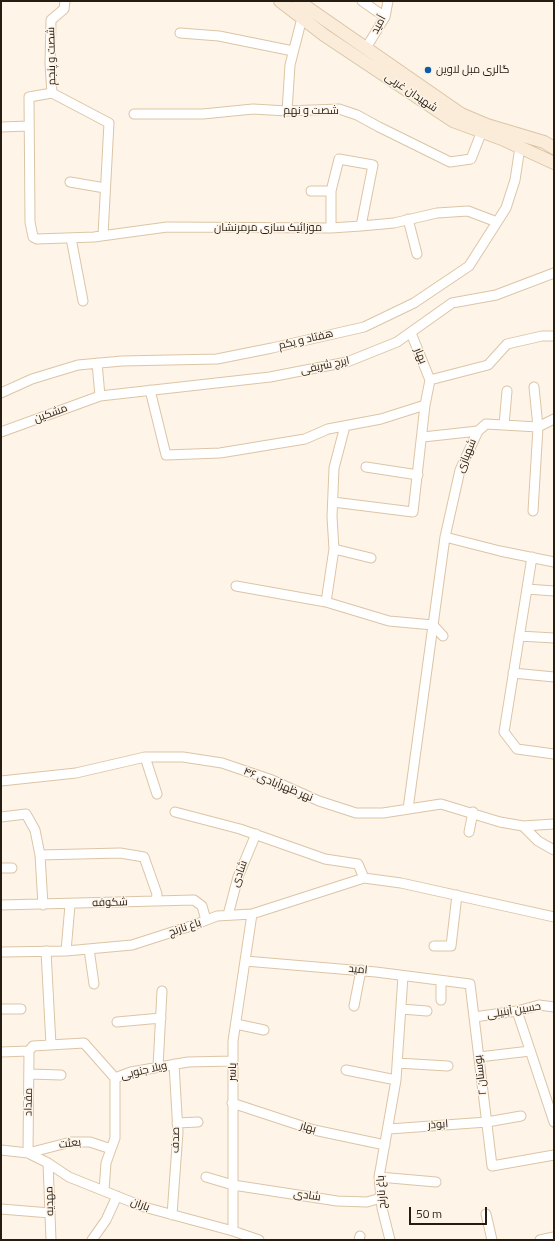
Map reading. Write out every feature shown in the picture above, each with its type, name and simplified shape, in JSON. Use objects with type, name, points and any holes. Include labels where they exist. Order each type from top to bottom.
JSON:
[{"type":"main road","name":"شهیدان غربی","points":[[280,1],[324,35],[453,121],[482,131],[554,163]]},
{"type":"main road","name":"شهیدان غربی","points":[[298,1],[461,114],[544,142],[554,148]]},
{"type":"street","name":"شصت و پنجم","points":[[52,93],[50,64],[51,20],[64,9],[65,1]]},
{"type":"street","points":[[362,1],[385,18]]},
{"type":"street","name":"اُمید","points":[[366,48],[385,18],[388,1]]},
{"type":"street","points":[[287,111],[290,66],[302,18]]},
{"type":"street","points":[[180,33],[219,36],[293,50]]},
{"type":"street","points":[[1,127],[29,126],[29,97],[52,93],[109,123],[102,236]]},
{"type":"street","name":"شصت و نهم","points":[[134,114],[203,114],[253,109],[287,111],[339,109],[357,115],[384,130],[450,162],[471,159],[482,131]]},
{"type":"street","name":"موزائیک سازی مرمرنشان","points":[[29,126],[30,222],[33,237],[37,240],[102,236],[166,227],[331,228],[361,226],[408,220],[437,213],[468,211],[497,222]]},
{"type":"street","name":"هفتاد و یکم","points":[[1,393],[40,377],[78,365],[217,359],[364,327],[414,303],[469,266],[506,208],[515,180],[520,147]]},
{"type":"street","points":[[331,228],[331,191],[339,159],[373,165],[361,226]]},
{"type":"street","points":[[70,182],[105,188]]},
{"type":"street","points":[[312,192],[331,191]]},
{"type":"street","points":[[408,220],[416,254]]},
{"type":"street","points":[[71,238],[83,301]]},
{"type":"street","name":"ایرج شریفی","points":[[100,396],[270,377],[347,362],[397,342],[452,303],[496,295],[554,273]]},
{"type":"street","name":"بهار","points":[[411,333],[430,380]]},
{"type":"street","points":[[333,502],[413,512],[423,437],[425,405],[430,380],[488,364],[507,344],[542,336],[554,336]]},
{"type":"street","points":[[97,363],[100,396]]},
{"type":"street","points":[[533,511],[538,427],[534,387]]},
{"type":"street","points":[[150,390],[166,455],[220,453],[305,439],[328,429],[381,419],[425,405]]},
{"type":"street","points":[[504,425],[507,391]]},
{"type":"street","name":"مشکین","points":[[1,432],[100,396]]},
{"type":"street","name":"شهبازی","points":[[408,809],[445,537],[460,470],[478,431],[486,424],[538,427],[554,419]]},
{"type":"street","points":[[326,602],[334,549],[334,468],[345,426]]},
{"type":"street","points":[[423,437],[478,431]]},
{"type":"street","points":[[366,467],[418,475]]},
{"type":"street","points":[[445,537],[554,562]]},
{"type":"street","points":[[334,549],[371,558]]},
{"type":"street","points":[[532,557],[504,732],[517,749],[554,754]]},
{"type":"street","points":[[236,586],[326,602],[389,621],[433,625],[443,636]]},
{"type":"street","points":[[527,589],[554,591]]},
{"type":"street","points":[[519,636],[554,638]]},
{"type":"street","points":[[513,673],[554,678]]},
{"type":"street","points":[[145,757],[157,794]]},
{"type":"street","name":"نهر ظهرآبادی ۴۶","points":[[1,781],[76,773],[145,757],[183,757],[222,763],[272,780],[319,801],[356,813],[383,813],[441,804],[473,812],[500,822],[523,826],[554,824]]},
{"type":"street","points":[[175,812],[256,834],[325,859],[358,864],[364,878]]},
{"type":"street","points":[[469,832],[473,812]]},
{"type":"street","points":[[1,817],[26,814],[35,830],[40,855],[43,905]]},
{"type":"street","points":[[523,826],[538,841],[554,850]]},
{"type":"street","name":"شادی","points":[[228,915],[238,877],[256,834]]},
{"type":"street","points":[[40,855],[120,853],[144,857],[157,894],[156,901]]},
{"type":"street","points":[[1,868],[12,868]]},
{"type":"street","name":"باغ نارنج","points":[[1,952],[66,951],[132,945],[217,916],[252,914],[364,878],[401,882],[554,917]]},
{"type":"street","points":[[434,946],[451,946],[457,895]]},
{"type":"street","name":"شکوفه","points":[[1,905],[70,905],[194,900],[202,906],[206,920]]},
{"type":"street","points":[[66,951],[70,905]]},
{"type":"street","name":"یاسر","points":[[233,1231],[233,1061],[236,1024],[252,914]]},
{"type":"street","points":[[89,949],[94,984]]},
{"type":"street","points":[[46,951],[51,1046]]},
{"type":"street","name":"امید","points":[[245,961],[361,970],[470,984]]},
{"type":"street","points":[[354,1006],[361,970]]},
{"type":"street","name":"باغ نارنج","points":[[390,1240],[379,1177],[389,1129],[396,1080],[402,976]]},
{"type":"street","points":[[441,981],[441,1000]]},
{"type":"street","name":"بوستان ۲","points":[[470,984],[492,1166],[554,1155]]},
{"type":"street","points":[[158,1068],[162,992]]},
{"type":"street","name":"حسین آبنیلی","points":[[474,1017],[517,1011],[539,1005],[554,1007]]},
{"type":"street","points":[[401,1008],[427,1011]]},
{"type":"street","points":[[1,1009],[21,1009]]},
{"type":"street","points":[[517,1011],[554,1122]]},
{"type":"street","points":[[118,1022],[161,1018]]},
{"type":"street","points":[[236,1024],[264,1030]]},
{"type":"street","name":"ویلا جنوبی","points":[[1,1052],[29,1051],[34,1046],[84,1043],[115,1078],[131,1072],[174,1064],[188,1062],[233,1061]]},
{"type":"street","name":"مقداد","points":[[28,1153],[29,1051]]},
{"type":"street","points":[[479,1056],[530,1051]]},
{"type":"street","points":[[397,1063],[448,1066]]},
{"type":"street","name":"صدف","points":[[172,1215],[177,1123],[174,1064]]},
{"type":"street","points":[[346,1070],[396,1080]]},
{"type":"street","points":[[29,1074],[61,1075]]},
{"type":"street","points":[[104,1191],[106,1163],[115,1138],[115,1078]]},
{"type":"street","name":"بهار","points":[[232,1103],[314,1130],[385,1145]]},
{"type":"street","name":"ابوذر","points":[[389,1129],[487,1122],[521,1116]]},
{"type":"street","points":[[177,1123],[198,1122]]},
{"type":"street","name":"بعثت","points":[[28,1153],[71,1142],[90,1142],[111,1150]]},
{"type":"street","points":[[1,1150],[28,1153]]},
{"type":"street","name":"باران","points":[[28,1153],[69,1176],[144,1207],[233,1231],[257,1240]]},
{"type":"street","name":"مهدیه","points":[[48,1163],[51,1240]]},
{"type":"street","name":"شادی","points":[[206,1177],[232,1186],[337,1200],[367,1202],[382,1198]]},
{"type":"street","points":[[379,1177],[436,1182]]},
{"type":"street","points":[[92,1240],[106,1220],[117,1196]]},
{"type":"street","points":[[1,1209],[50,1213]]},
{"type":"street","points":[[486,1214],[492,1240]]},
{"type":"street","points":[[540,1240],[554,1237]]},
{"type":"place","name":"گالری مبل لاوین","points":[[428,70]]}]
